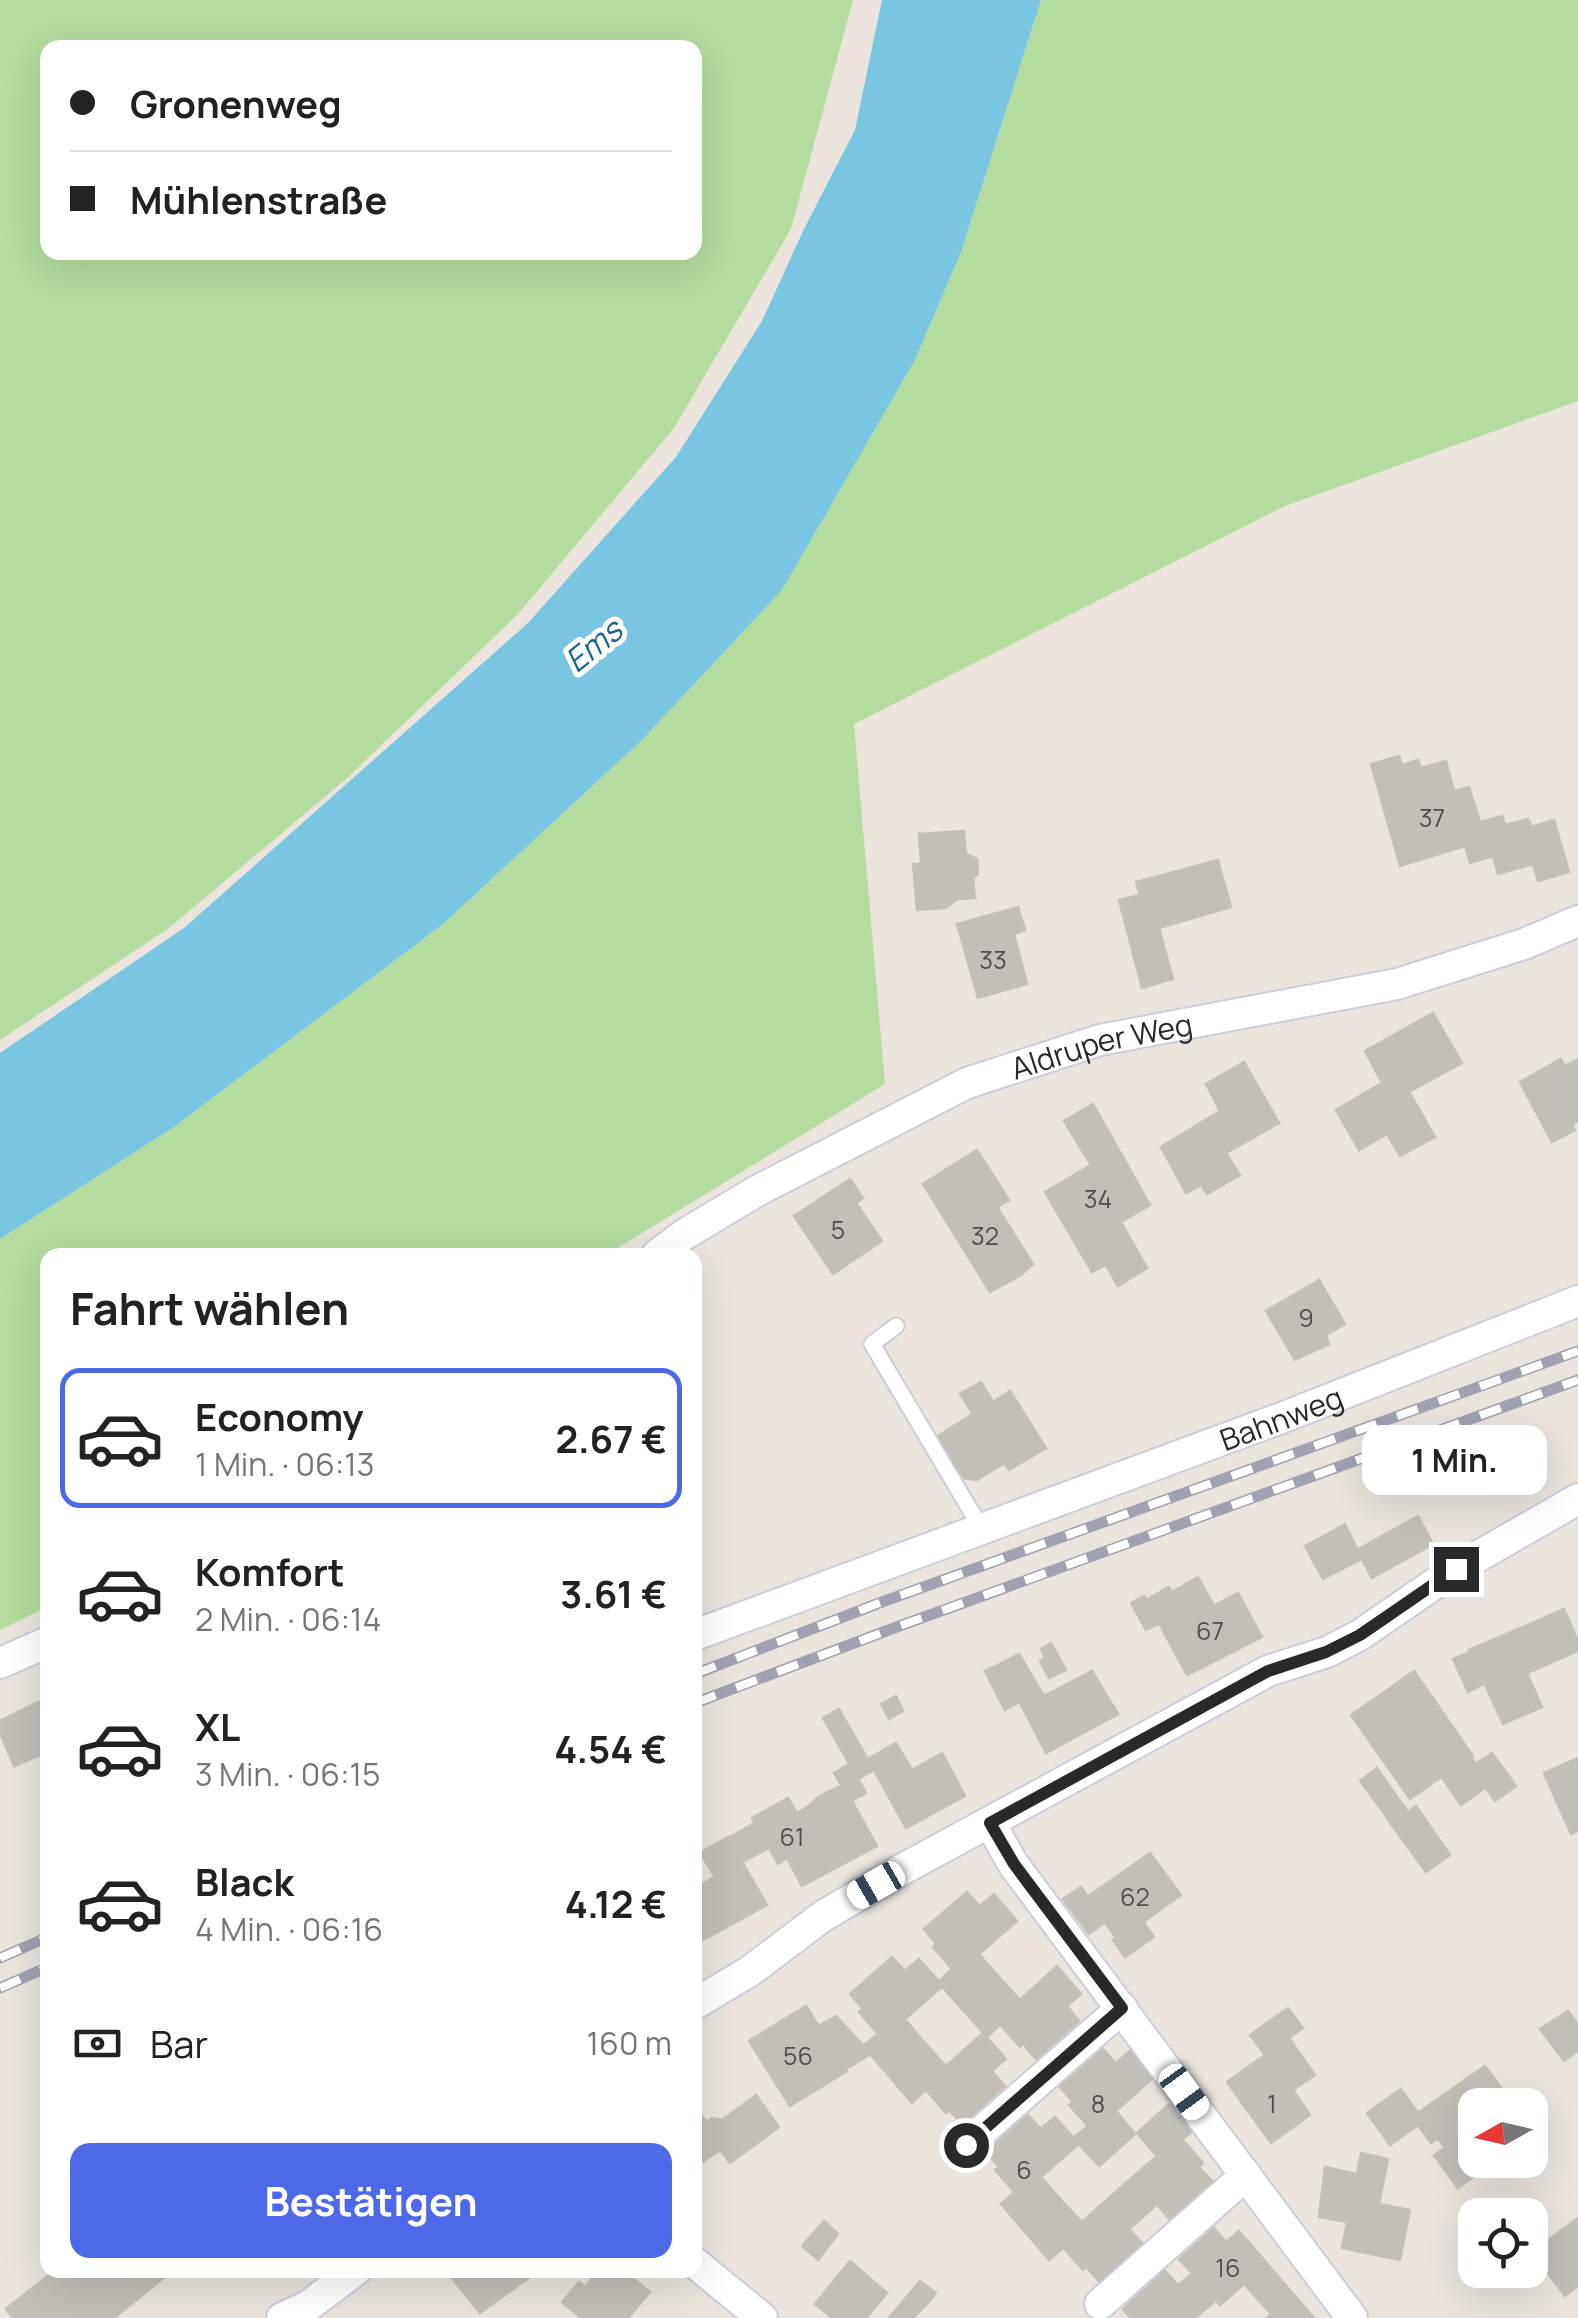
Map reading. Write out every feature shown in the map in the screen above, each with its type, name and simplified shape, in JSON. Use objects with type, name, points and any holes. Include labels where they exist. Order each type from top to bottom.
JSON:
[{"type":"street","name":"Aldruper Weg","points":[[666,1248],[757,1190],[967,1082],[1100,1040],[1397,984],[1524,944],[1578,921]]},
{"type":"street","name":"Bahnweg","points":[[702,1631],[1284,1416],[1578,1300]]},
{"type":"street","points":[[702,2000],[750,1970],[822,1916],[1268,1671],[1326,1652],[1360,1635],[1456,1569],[1578,1499]]},
{"type":"street","points":[[0,1663],[40,1646]]},
{"type":"street","points":[[990,1823],[1014,1864],[1352,2318]]},
{"type":"street","points":[[966,2145],[1122,2008]]},
{"type":"street","points":[[1100,2304],[1246,2176]]},
{"type":"street","points":[[702,2268],[762,2318]]},
{"type":"street","points":[[282,2318],[308,2306],[345,2278]]},
{"type":"lane","points":[[896,1326],[872,1344],[981,1528]]},
{"type":"green space","points":[[0,0],[853,0],[791,229],[674,428],[518,614],[346,779],[169,928],[0,1040]]},
{"type":"green space","points":[[1041,0],[1578,0],[1578,401],[1285,506],[854,724],[885,1084],[617,1248],[40,1248],[40,1610],[0,1630],[0,1239],[174,1127],[443,924],[642,740],[782,590],[915,360],[961,252]]},
{"type":"water","name":"Ems","points":[[882,0],[1041,0],[961,252],[915,360],[782,590],[642,740],[443,924],[174,1127],[0,1239],[0,1053],[184,928],[528,623],[676,457],[762,321],[855,130]]},
{"type":"building","points":[[1399,756],[1402,765],[1418,760],[1421,768],[1446,761],[1454,791],[1469,787],[1480,822],[1502,816],[1505,825],[1528,819],[1531,827],[1554,820],[1569,872],[1538,881],[1533,864],[1498,874],[1493,856],[1470,863],[1465,846],[1400,866],[1371,764]]},
{"type":"building","points":[[964,831],[966,854],[977,859],[975,898],[958,899],[945,908],[917,910],[913,864],[921,864],[919,834]]},
{"type":"building","points":[[1218,860],[1231,907],[1159,928],[1173,979],[1142,988],[1119,900],[1140,895],[1136,882]]},
{"type":"building","points":[[1018,907],[1025,930],[1014,934],[1027,984],[978,998],[957,924]]},
{"type":"building","points":[[1433,1013],[1462,1063],[1409,1092],[1435,1137],[1400,1156],[1387,1134],[1359,1150],[1336,1110],[1382,1083],[1365,1051]]},
{"type":"building","points":[[1561,1059],[1565,1066],[1578,1059],[1578,1121],[1572,1125],[1575,1130],[1552,1142],[1520,1082]]},
{"type":"building","points":[[1244,1062],[1279,1123],[1226,1153],[1240,1175],[1207,1194],[1201,1185],[1186,1193],[1161,1147],[1220,1111],[1206,1084]]},
{"type":"building","points":[[1093,1104],[1150,1205],[1121,1222],[1147,1268],[1118,1286],[1106,1265],[1092,1272],[1045,1192],[1091,1165],[1064,1121]]},
{"type":"building","points":[[977,1150],[1009,1200],[997,1207],[1033,1264],[990,1292],[923,1184]]},
{"type":"building","points":[[850,1179],[863,1198],[856,1203],[882,1241],[833,1274],[794,1216]]},
{"type":"building","points":[[1319,1280],[1345,1324],[1326,1335],[1329,1344],[1295,1360],[1266,1311]]},
{"type":"building","points":[[981,1382],[993,1402],[1010,1391],[1046,1448],[1009,1470],[960,1394]]},
{"type":"building","points":[[973,1414],[1004,1463],[977,1480],[963,1478],[938,1436]]},
{"type":"building","points":[[1418,1516],[1433,1544],[1372,1578],[1357,1550]]},
{"type":"building","points":[[1345,1524],[1362,1559],[1342,1569],[1324,1536]]},
{"type":"building","points":[[1324,1536],[1342,1569],[1323,1579],[1305,1546]]},
{"type":"building","points":[[1198,1577],[1214,1606],[1186,1620],[1172,1592]]},
{"type":"building","points":[[1169,1587],[1176,1600],[1153,1612],[1146,1600]]},
{"type":"building","points":[[1238,1593],[1262,1637],[1187,1675],[1153,1612],[1176,1600],[1186,1620]]},
{"type":"building","points":[[1144,1596],[1159,1624],[1146,1630],[1131,1603]]},
{"type":"building","points":[[1564,1609],[1578,1641],[1578,1651],[1534,1670],[1516,1630]]},
{"type":"building","points":[[1516,1630],[1534,1670],[1527,1673],[1542,1707],[1503,1724],[1469,1650]]},
{"type":"building","points":[[1051,1643],[1066,1670],[1049,1678],[1040,1661],[1045,1658],[1041,1649]]},
{"type":"building","points":[[1470,1652],[1484,1684],[1468,1692],[1453,1659]]},
{"type":"building","points":[[1019,1654],[1044,1696],[1092,1671],[1118,1714],[1046,1753],[1000,1664]]},
{"type":"building","points":[[1000,1664],[1019,1702],[1005,1710],[985,1671]]},
{"type":"building","points":[[1414,1671],[1473,1756],[1476,1764],[1471,1767],[1485,1788],[1461,1805],[1383,1693]]},
{"type":"building","points":[[1383,1693],[1441,1777],[1410,1799],[1351,1715]]},
{"type":"building","points":[[896,1696],[903,1711],[889,1719],[881,1704]]},
{"type":"building","points":[[40,1701],[40,1755],[14,1766],[0,1733],[0,1721]]},
{"type":"building","points":[[839,1709],[874,1770],[858,1779],[823,1718]]},
{"type":"building","points":[[896,1743],[912,1770],[942,1753],[965,1796],[906,1828],[868,1759]]},
{"type":"building","points":[[1492,1753],[1516,1786],[1495,1801],[1471,1767]]},
{"type":"building","points":[[1578,1758],[1578,1831],[1571,1834],[1544,1773]]},
{"type":"building","points":[[850,1764],[866,1793],[851,1801],[834,1773]]},
{"type":"building","points":[[1377,1768],[1397,1797],[1381,1809],[1360,1781]]},
{"type":"building","points":[[843,1785],[877,1846],[839,1866],[807,1807]]},
{"type":"building","points":[[1397,1797],[1408,1812],[1391,1824],[1381,1809]]},
{"type":"building","points":[[788,1798],[797,1813],[807,1807],[839,1866],[802,1886],[787,1858],[778,1864],[752,1818]]},
{"type":"building","points":[[1416,1806],[1450,1855],[1426,1872],[1391,1824]]},
{"type":"building","points":[[755,1823],[769,1848],[742,1862],[728,1838]]},
{"type":"building","points":[[728,1837],[767,1905],[702,1940],[702,1884],[715,1877],[702,1852]]},
{"type":"building","points":[[1150,1853],[1181,1895],[1118,1940],[1086,1898]]},
{"type":"building","points":[[1081,1887],[1105,1922],[1089,1934],[1063,1899]]},
{"type":"building","points":[[967,1892],[980,1906],[994,1894],[1017,1921],[979,1954],[999,1977],[976,1997],[933,1947],[936,1944],[924,1929]]},
{"type":"building","points":[[1144,1923],[1154,1937],[1125,1957],[1113,1940]]},
{"type":"building","points":[[892,1957],[905,1971],[919,1959],[943,1986],[905,2019],[925,2043],[902,2062],[859,2012],[863,2009],[850,1994]]},
{"type":"building","points":[[1057,1966],[1081,1994],[1067,2006],[1079,2021],[1036,2059],[1023,2044],[1020,2047],[976,1997],[999,1977],[1020,2000]]},
{"type":"building","points":[[952,1969],[976,1997],[962,2009],[938,1982]]},
{"type":"building","points":[[976,1997],[1000,2025],[987,2037],[962,2009]]},
{"type":"building","points":[[806,2006],[847,2071],[790,2106],[749,2041]]},
{"type":"building","points":[[1288,2008],[1303,2028],[1265,2055],[1250,2035]]},
{"type":"building","points":[[1568,2011],[1578,2024],[1578,2051],[1564,2061],[1540,2029]]},
{"type":"building","points":[[836,2016],[871,2054],[846,2069],[819,2026]]},
{"type":"building","points":[[983,2033],[1006,2059],[992,2071],[1005,2086],[962,2124],[949,2110],[946,2113],[902,2062],[925,2043],[946,2066]]},
{"type":"building","points":[[878,2034],[902,2062],[888,2075],[863,2046]]},
{"type":"building","points":[[1289,2038],[1315,2075],[1293,2090],[1310,2115],[1271,2143],[1227,2082]]},
{"type":"building","points":[[1103,2049],[1116,2063],[1130,2051],[1153,2078],[1116,2111],[1135,2134],[1113,2154],[1069,2105],[1073,2102],[1060,2087]]},
{"type":"building","points":[[902,2062],[926,2090],[912,2103],[888,2075]]},
{"type":"building","points":[[1485,2066],[1501,2088],[1458,2088],[1458,2178],[1472,2178],[1458,2188],[1434,2155],[1445,2148],[1438,2138],[1431,2143],[1412,2117]]},
{"type":"building","points":[[1401,2089],[1418,2113],[1412,2117],[1418,2125],[1390,2145],[1367,2113]]},
{"type":"building","points":[[756,2095],[779,2127],[745,2152],[722,2120]]},
{"type":"building","points":[[1173,2101],[1194,2130],[1182,2140],[1159,2113]]},
{"type":"building","points":[[1159,2113],[1203,2163],[1199,2167],[1212,2181],[1169,2219],[1157,2204],[1143,2217],[1119,2189],[1157,2156],[1137,2133]]},
{"type":"building","points":[[1028,2115],[1041,2129],[1055,2117],[1079,2144],[1041,2177],[1061,2200],[1039,2220],[995,2170],[999,2167],[986,2152]]},
{"type":"building","points":[[702,2116],[706,2122],[712,2118],[722,2120],[745,2152],[730,2163],[720,2150],[702,2162]]},
{"type":"building","points":[[1088,2126],[1113,2154],[1099,2166],[1073,2138]]},
{"type":"building","points":[[1361,2153],[1388,2159],[1379,2204],[1410,2210],[1400,2260],[1342,2248],[1347,2222],[1319,2217],[1325,2167],[1357,2174]]},
{"type":"building","points":[[1119,2189],[1143,2217],[1129,2229],[1142,2243],[1099,2281],[1086,2267],[1083,2270],[1039,2220],[1061,2200],[1082,2222]]},
{"type":"building","points":[[1015,2192],[1039,2220],[1025,2232],[1001,2204]]},
{"type":"building","points":[[1578,2218],[1578,2286],[1565,2296],[1548,2273],[1548,2240]]},
{"type":"building","points":[[1039,2220],[1063,2248],[1049,2260],[1025,2232]]},
{"type":"building","points":[[824,2221],[838,2234],[818,2260],[802,2246]]},
{"type":"building","points":[[1214,2228],[1226,2242],[1239,2231],[1314,2318],[1267,2318],[1271,2314],[1244,2284],[1220,2305],[1179,2259]]},
{"type":"building","points":[[850,2261],[887,2293],[866,2318],[832,2318],[815,2304]]},
{"type":"building","points":[[1165,2271],[1178,2285],[1192,2274],[1215,2301],[1195,2318],[1131,2318],[1123,2309]]},
{"type":"building","points":[[45,2278],[53,2278],[85,2318],[13,2318],[6,2309]]},
{"type":"building","points":[[53,2278],[125,2278],[140,2297],[114,2318],[85,2318]]},
{"type":"building","points":[[125,2278],[163,2278],[140,2297]]},
{"type":"building","points":[[452,2278],[528,2278],[480,2313]]},
{"type":"building","points":[[592,2278],[633,2278],[650,2292],[628,2318],[581,2318],[562,2302],[579,2282],[585,2287]]},
{"type":"building","points":[[920,2281],[936,2293],[926,2305],[913,2318],[889,2318]]},
{"type":"railway","points":[[702,1671],[882,1602],[1578,1351]]},
{"type":"railway","points":[[702,1700],[1578,1380]]},
{"type":"railway","points":[[0,1958],[40,1940]]},
{"type":"railway","points":[[0,1988],[40,1970]]},
{"type":"route","points":[[966,2145],[1122,2008],[1014,1864],[990,1823],[1268,1671],[1326,1652],[1360,1635],[1456,1569]]}]
